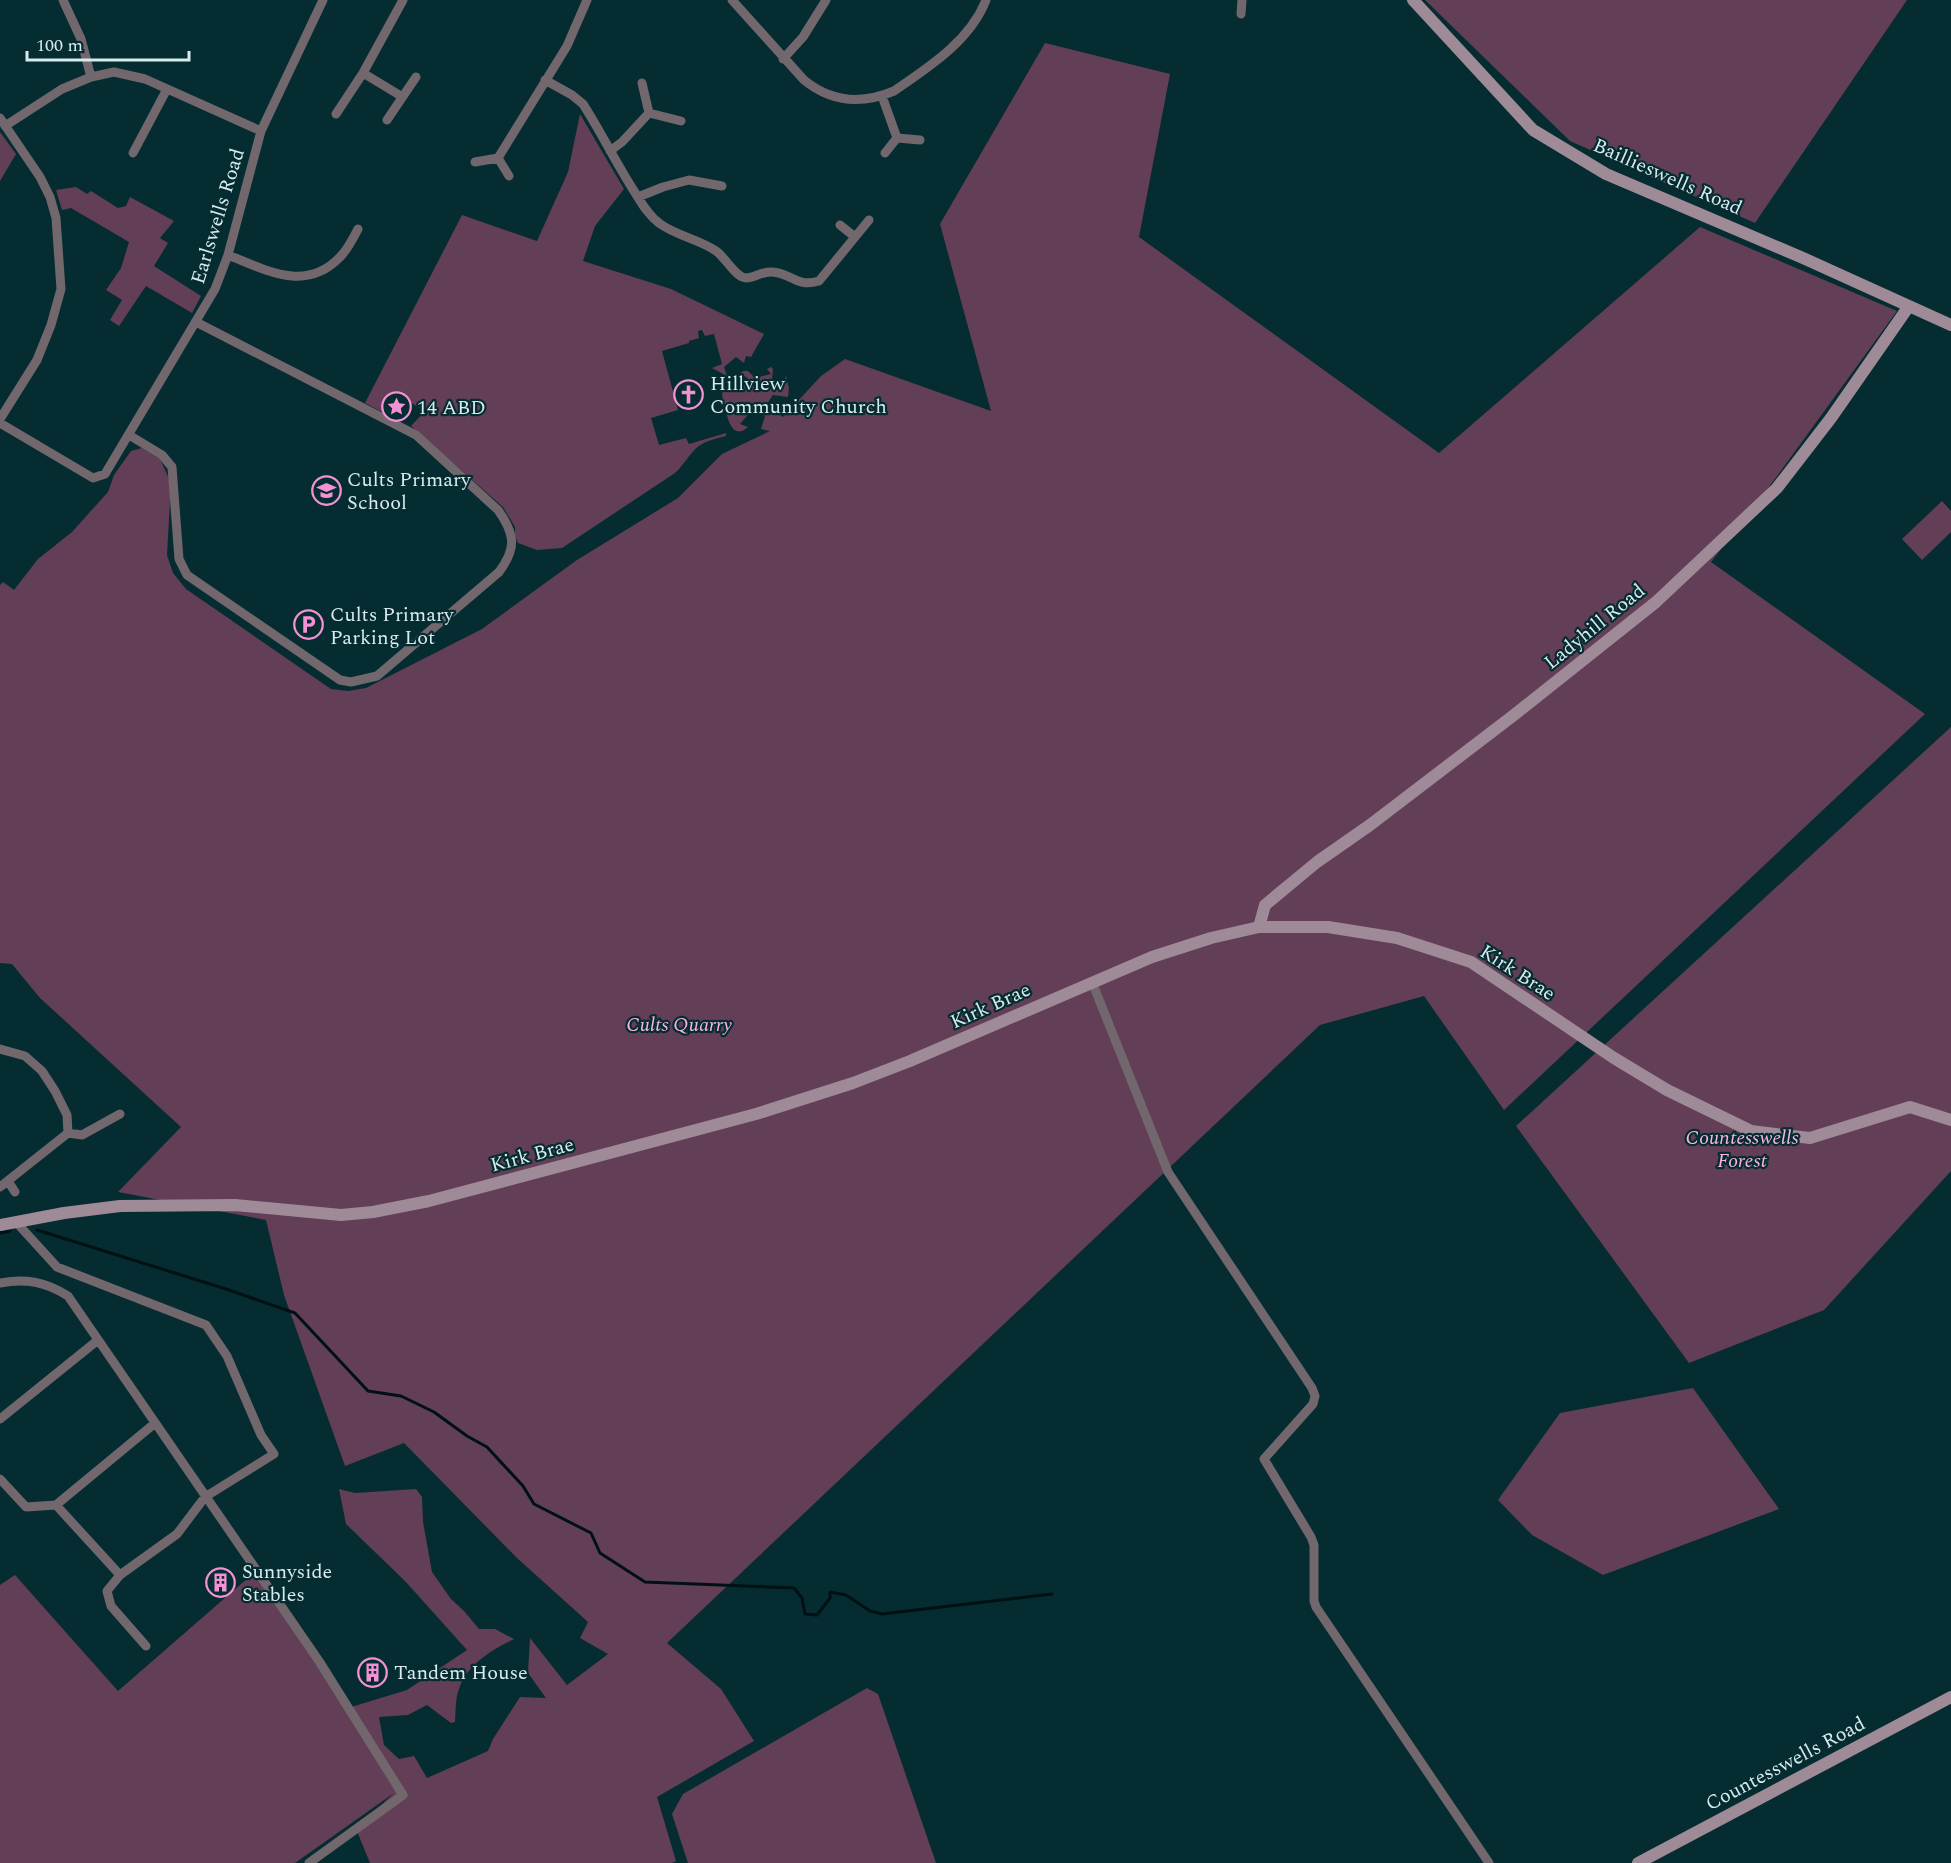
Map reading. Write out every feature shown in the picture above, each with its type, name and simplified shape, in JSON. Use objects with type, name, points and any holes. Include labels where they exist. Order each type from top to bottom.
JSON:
[{"type":"street","points":[[63,0],[81,39],[92,77]]},
{"type":"street","name":"Earlswells Road","points":[[0,423],[93,478],[105,474],[215,289],[228,255],[261,131],[323,0]]},
{"type":"street","points":[[336,114],[363,73],[403,0]]},
{"type":"street","points":[[475,162],[498,158],[567,46],[587,0]]},
{"type":"street","points":[[783,59],[803,37],[826,0]]},
{"type":"street","points":[[734,2],[783,59],[816,90],[840,100],[882,96],[906,83],[963,37],[981,14],[986,0]]},
{"type":"street","points":[[1241,14],[1242,0]]},
{"type":"street","name":"Baillieswells Road","points":[[1413,0],[1533,130],[1606,174],[1693,210],[1951,325]]},
{"type":"street","points":[[0,419],[37,360],[51,325],[61,289],[56,218],[50,197],[40,177],[3,122],[62,89],[92,77],[114,72],[146,79],[261,131]]},
{"type":"street","points":[[363,73],[401,96]]},
{"type":"street","points":[[387,120],[401,96],[416,77]]},
{"type":"street","points":[[545,80],[583,104],[651,217],[661,225],[710,246],[725,258],[738,275],[747,278],[773,272],[799,283],[809,284],[819,281],[869,220]]},
{"type":"street","points":[[642,83],[649,113]]},
{"type":"street","points":[[134,153],[167,89]]},
{"type":"street","points":[[882,96],[897,138]]},
{"type":"street","points":[[610,151],[622,142],[649,113]]},
{"type":"street","points":[[649,113],[681,121]]},
{"type":"street","points":[[897,138],[920,140]]},
{"type":"street","points":[[885,153],[897,138]]},
{"type":"street","points":[[498,158],[509,177]]},
{"type":"street","points":[[638,197],[689,180],[722,186]]},
{"type":"street","points":[[840,225],[855,237]]},
{"type":"street","points":[[228,255],[273,273],[299,277],[323,270],[332,264],[342,255],[358,229]]},
{"type":"street","name":"Ladyhill Road","points":[[1259,927],[1265,905],[1317,862],[1370,825],[1514,715],[1656,602],[1777,488],[1831,418],[1909,306]]},
{"type":"street","points":[[129,435],[162,455],[172,467],[179,559],[187,575],[340,680],[351,682],[377,676],[499,572],[507,561],[512,550],[512,537],[507,523],[498,510],[416,435],[196,322]]},
{"type":"street","name":"Kirk Brae","points":[[0,1225],[64,1213],[120,1206],[235,1205],[341,1215],[373,1212],[429,1201],[756,1114],[853,1083],[910,1061],[1152,957],[1211,938],[1259,927],[1328,927],[1397,938],[1471,962],[1658,1085],[1751,1131],[1810,1138],[1910,1107],[1951,1120]]},
{"type":"street","points":[[1092,982],[1168,1172],[1312,1388],[1315,1396],[1313,1404],[1264,1459],[1314,1545],[1314,1601],[1316,1607],[1323,1621],[1490,1863]]},
{"type":"street","points":[[0,1049],[25,1056],[42,1071],[67,1115],[68,1133]]},
{"type":"street","points":[[15,1192],[4,1184],[68,1133],[82,1135],[120,1114]]},
{"type":"street","points":[[16,1222],[57,1267],[206,1325],[227,1356],[261,1435],[274,1454],[205,1497],[177,1534],[120,1575],[107,1591],[111,1606],[146,1646]]},
{"type":"street","points":[[0,1283],[31,1281],[47,1285],[68,1296],[319,1661],[403,1796],[309,1863]]},
{"type":"street","points":[[0,1419],[98,1340]]},
{"type":"street","points":[[0,1479],[26,1508],[56,1505],[154,1424]]},
{"type":"street","points":[[56,1505],[120,1575]]},
{"type":"street","name":"Countesswells Road","points":[[1638,1863],[1951,1697]]},
{"type":"green space","points":[[1425,0],[1907,0],[1755,223],[1570,141]]},
{"type":"green space","name":"Cults Quarry","points":[[1045,43],[1170,74],[1139,237],[1439,453],[1700,227],[1897,311],[1772,483],[1711,562],[1925,714],[1504,1110],[1424,996],[1320,1025],[667,1643],[721,1689],[754,1741],[657,1797],[676,1861],[672,1863],[370,1863],[356,1829],[394,1793],[295,1863],[0,1863],[0,1585],[15,1575],[118,1691],[256,1571],[348,1708],[407,1690],[467,1650],[405,1581],[346,1524],[339,1489],[355,1493],[416,1489],[422,1497],[423,1522],[432,1572],[451,1599],[479,1629],[495,1629],[514,1639],[489,1653],[468,1672],[458,1693],[455,1722],[451,1723],[427,1705],[408,1715],[379,1717],[384,1745],[399,1759],[414,1756],[427,1778],[488,1751],[493,1739],[520,1697],[546,1698],[528,1673],[530,1638],[567,1685],[608,1654],[580,1638],[588,1622],[517,1558],[404,1443],[345,1466],[284,1295],[266,1220],[118,1192],[181,1127],[40,998],[12,964],[0,963],[0,585],[3,582],[14,590],[38,559],[72,532],[108,492],[114,475],[131,451],[142,448],[160,459],[171,483],[167,555],[173,573],[186,589],[331,689],[348,691],[366,688],[482,629],[577,560],[678,498],[722,454],[770,431],[761,429],[765,416],[752,410],[740,424],[748,427],[743,431],[734,430],[731,426],[725,407],[723,407],[722,392],[729,387],[737,390],[748,378],[740,374],[743,371],[748,371],[755,378],[771,374],[767,369],[771,367],[773,369],[772,379],[783,384],[786,376],[789,388],[788,397],[773,395],[766,405],[783,417],[821,376],[845,359],[991,411],[940,224]]},
{"type":"green space","points":[[580,114],[624,189],[595,226],[583,261],[671,289],[764,334],[751,357],[746,356],[744,363],[736,357],[724,367],[727,376],[712,368],[722,364],[714,334],[705,336],[702,330],[698,331],[699,338],[662,351],[678,410],[651,418],[659,445],[686,438],[689,444],[726,433],[726,436],[708,441],[698,447],[675,473],[562,548],[537,550],[518,543],[515,527],[503,507],[411,426],[424,412],[422,409],[401,397],[386,414],[365,403],[462,215],[537,241],[568,172]]},
{"type":"green space","points":[[0,132],[16,154],[0,181]]},
{"type":"green space","points":[[76,187],[87,194],[91,191],[118,208],[126,206],[130,197],[174,221],[160,238],[168,243],[154,266],[201,296],[192,313],[146,286],[119,326],[110,320],[122,300],[106,290],[121,268],[129,242],[71,208],[62,210],[56,190]]},
{"type":"green space","points":[[1942,501],[1951,511],[1951,532],[1922,560],[1902,539]]},
{"type":"green space","name":"Countesswells Forest","points":[[1951,727],[1951,1171],[1824,1310],[1689,1363],[1516,1126]]},
{"type":"green space","points":[[1693,1388],[1779,1509],[1603,1575],[1532,1535],[1498,1500],[1560,1413]]},
{"type":"green space","points":[[867,1688],[878,1694],[936,1863],[688,1863],[672,1814],[683,1794]]},
{"type":"waterway","points":[[37,1230],[295,1313],[368,1391],[401,1396],[434,1412],[467,1436],[487,1447],[523,1486],[534,1504],[591,1533],[600,1553],[645,1582],[794,1588],[802,1598],[805,1614],[817,1615],[830,1598],[830,1592],[846,1595],[870,1611],[882,1614],[1052,1594]]},
{"type":"waterway","points":[[0,1233],[10,1231]]},
{"type":"place","name":"Hillview Community Church","points":[[689,394]]},
{"type":"place","name":"14 ABD","points":[[396,407]]},
{"type":"place","name":"Cults Primary School","points":[[326,491]]},
{"type":"place","name":"Cults Primary Parking Lot","points":[[309,625]]},
{"type":"place","name":"Sunnyside Stables","points":[[221,1583]]},
{"type":"place","name":"Tandem House","points":[[373,1672]]}]
